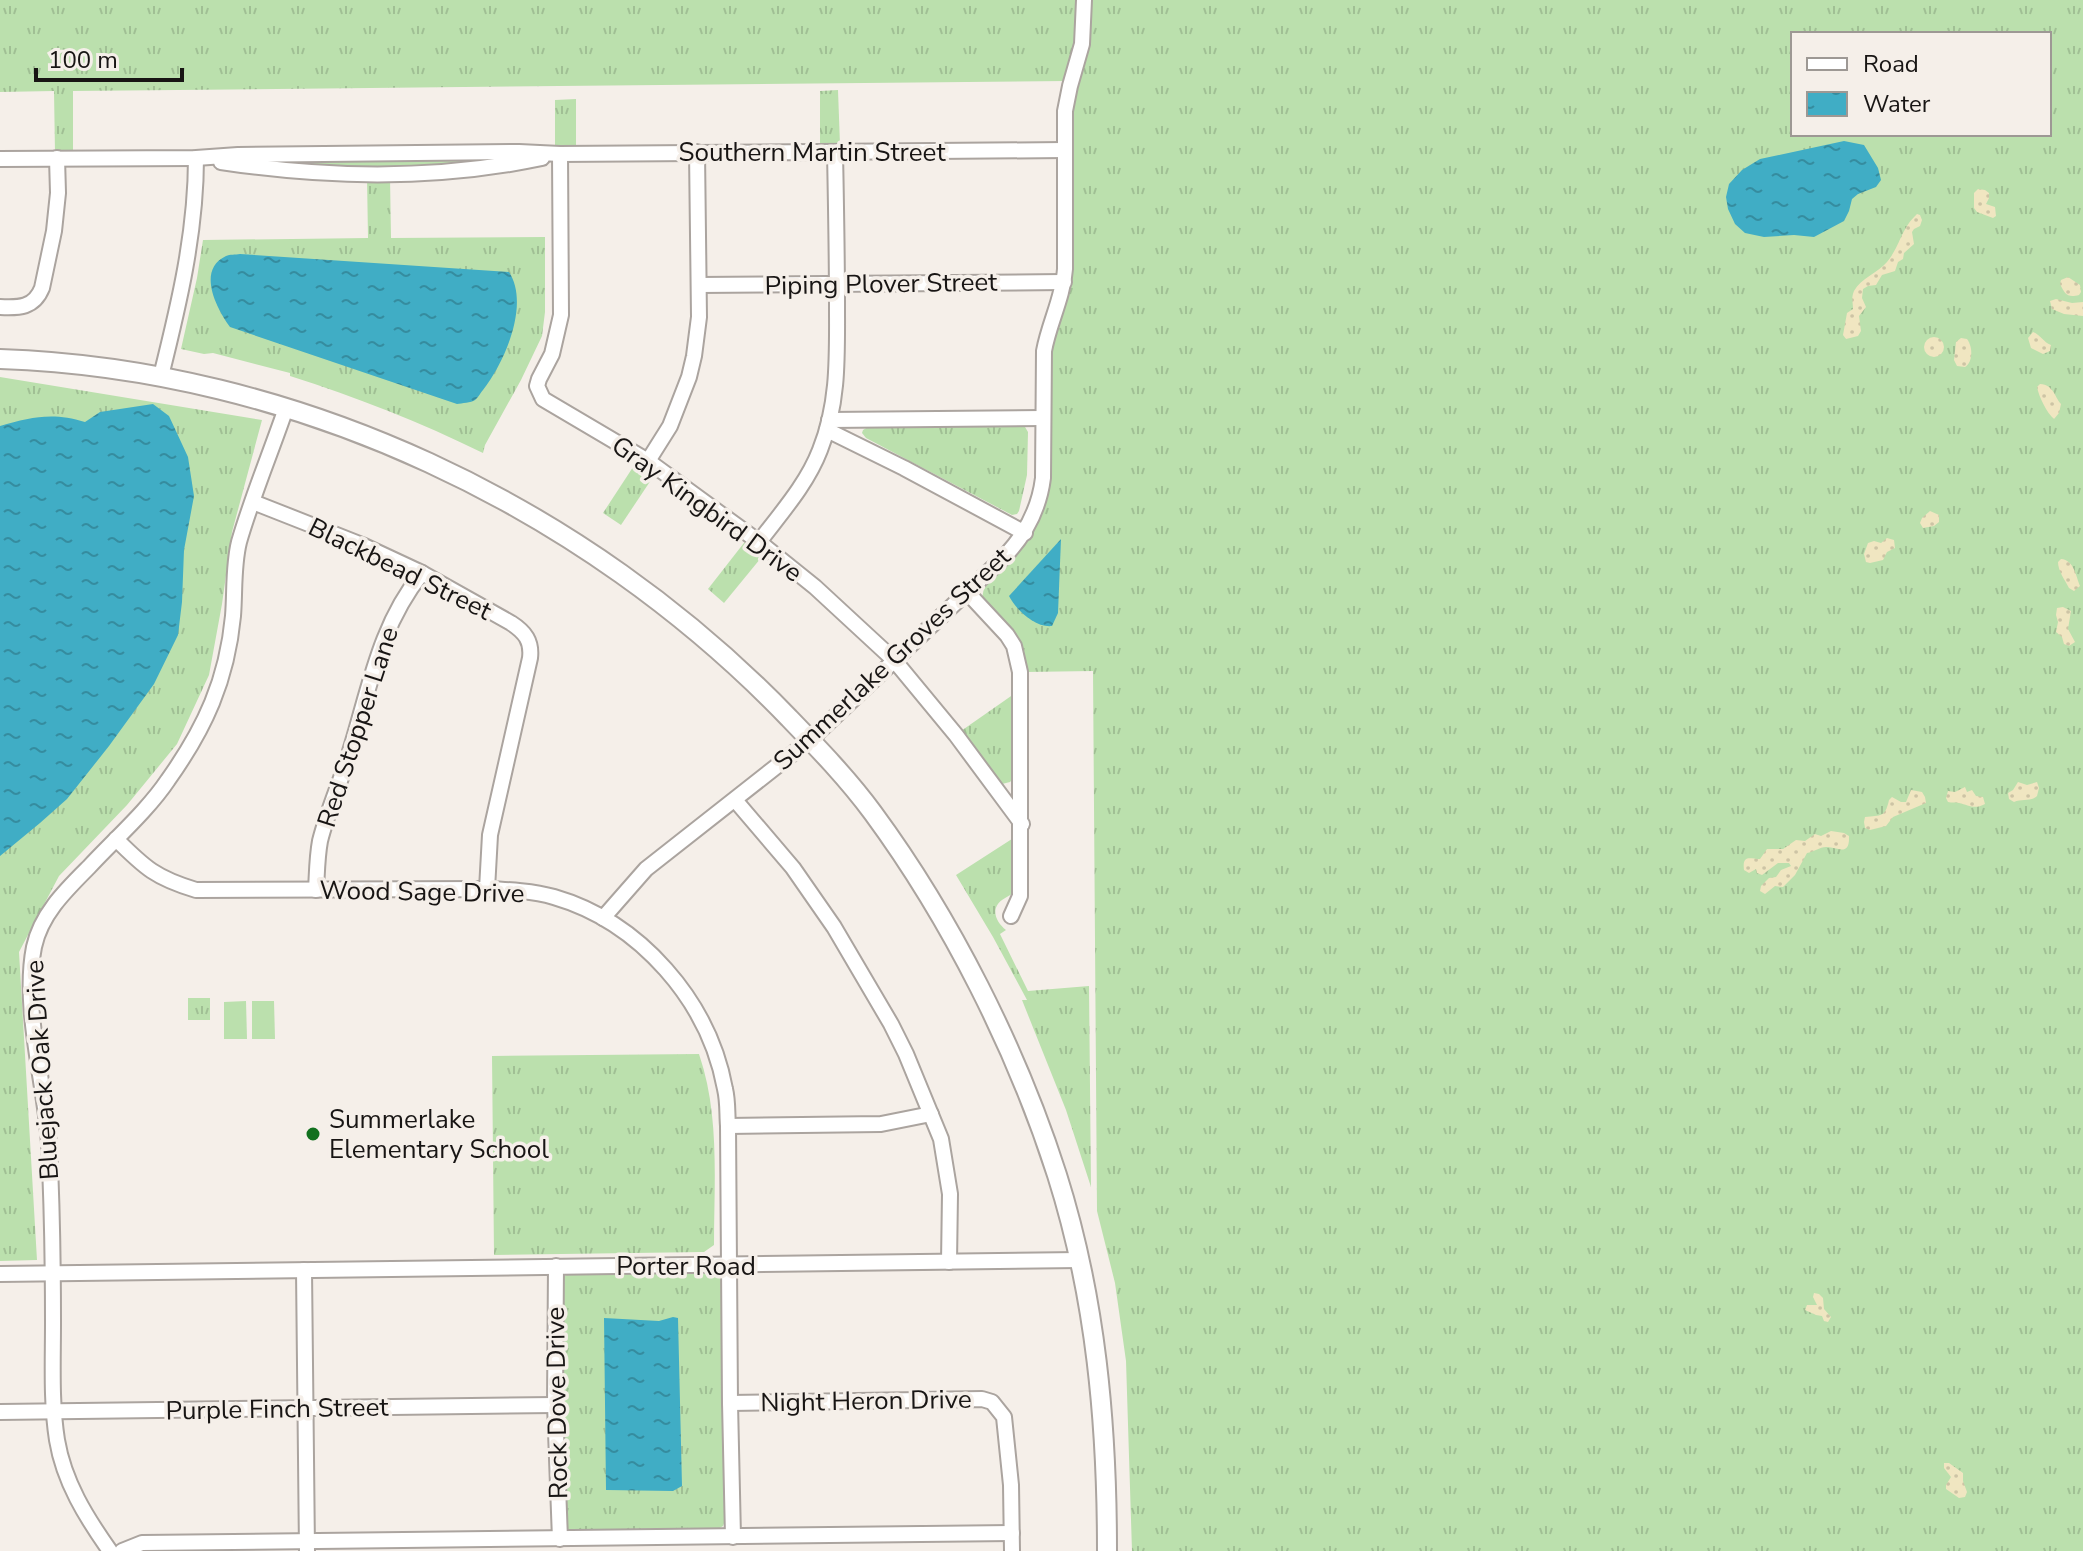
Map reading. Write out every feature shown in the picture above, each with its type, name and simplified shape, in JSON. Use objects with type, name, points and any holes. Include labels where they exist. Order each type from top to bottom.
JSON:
[{"type":"main road","points":[[0,359],[46,360],[161,376],[231,392],[358,433],[420,459],[488,491],[560,533],[653,595],[720,650],[810,740],[871,810],[954,938],[1028,1097],[1057,1176],[1080,1260],[1099,1367],[1107,1476],[1107,1551]]},
{"type":"street","name":"Summerlake Groves Street","points":[[603,918],[646,869],[810,740],[1014,547],[1025,533],[1041,490],[1044,351],[1064,282],[1065,111],[1082,44],[1084,0]]},
{"type":"street","name":"Southern Martin Street","points":[[0,159],[196,158],[277,170],[388,174],[478,168],[560,154],[1065,150]]},
{"type":"street","points":[[648,461],[670,426],[689,377],[697,336],[697,152]]},
{"type":"street","points":[[759,542],[801,486],[816,459],[828,425],[837,378],[835,152]]},
{"type":"street","name":"Gray Kingbird Drive","points":[[560,154],[561,315],[552,354],[537,386],[543,399],[648,461],[815,587],[894,660],[956,735],[1022,824]]},
{"type":"street","points":[[0,307],[23,307],[38,296],[42,288],[54,231],[58,193],[57,158]]},
{"type":"street","points":[[161,376],[185,279],[196,194],[196,158]]},
{"type":"street","name":"Piping Plover Street","points":[[699,285],[1064,282]]},
{"type":"street","name":"Bluejack Oak Drive","points":[[110,1551],[83,1510],[66,1473],[53,1410],[49,1141],[33,1017],[31,978],[34,947],[59,897],[163,788],[206,719],[227,655],[239,544],[286,408]]},
{"type":"street","points":[[828,425],[1043,418]]},
{"type":"street","points":[[828,425],[1025,533]]},
{"type":"street","name":"Blackbead Street","points":[[253,502],[362,545],[422,573],[519,628],[529,640],[530,658],[490,835],[487,889]]},
{"type":"street","name":"Red Stopper Lane","points":[[316,890],[321,840],[375,661],[398,608],[422,573]]},
{"type":"street","points":[[967,592],[1007,635],[1018,656],[1022,824],[1020,896],[1011,916]]},
{"type":"street","points":[[735,800],[793,868],[834,927],[891,1024],[941,1139],[950,1194],[949,1262]]},
{"type":"street","name":"Wood Sage Drive","points":[[116,839],[153,873],[196,890],[487,889],[552,896],[603,918],[660,961],[694,1009],[726,1090],[733,1537]]},
{"type":"street","points":[[728,1126],[881,1124],[931,1114]]},
{"type":"street","name":"Porter Road","points":[[0,1274],[1080,1260]]},
{"type":"street","name":"Rock Dove Drive","points":[[556,1266],[555,1405],[560,1539]]},
{"type":"street","points":[[304,1270],[306,1546]]},
{"type":"street","name":"Night Heron Drive","points":[[730,1403],[982,1399],[992,1402],[1004,1417],[1011,1485],[1012,1551]]},
{"type":"street","name":"Purple Finch Street","points":[[0,1412],[555,1405]]},
{"type":"street","points":[[122,1551],[142,1543],[306,1546],[560,1539],[628,1544],[733,1537],[1012,1533]]},
{"type":"green space","points":[[0,0],[2083,0],[2083,1551],[1132,1551],[1126,1361],[1115,1283],[1097,1211],[1093,671],[1026,672],[1016,639],[982,598],[984,588],[1015,558],[1034,529],[1049,353],[1057,323],[1067,81],[73,91],[73,152],[55,153],[54,91],[0,92]]},
{"type":"green space","points":[[838,90],[840,145],[820,145],[820,91]]},
{"type":"green space","points":[[576,99],[576,148],[555,148],[555,100]]},
{"type":"green space","points":[[520,155],[479,164],[336,169],[239,158]]},
{"type":"green space","points":[[367,177],[390,177],[391,238],[545,237],[542,336],[483,453],[388,411],[290,376],[290,373],[213,353],[181,349],[203,240],[368,238]]},
{"type":"green space","points":[[0,377],[262,420],[232,532],[209,675],[177,744],[127,805],[59,876],[19,952],[37,1260],[0,1261]]},
{"type":"green space","points":[[1022,426],[1028,432],[1027,475],[1019,511],[1012,515],[866,438],[862,433],[868,427]]},
{"type":"green space","points":[[637,461],[655,474],[621,525],[603,513]]},
{"type":"green space","points":[[747,539],[765,553],[724,603],[708,589]]},
{"type":"green space","points":[[1014,694],[1015,777],[1002,784],[961,731]]},
{"type":"green space","points":[[1015,837],[1015,892],[998,904],[995,911],[999,923],[1006,930],[1000,934],[1028,991],[1089,986],[1091,1187],[1066,1110],[1022,1000],[1027,1000],[956,875]]},
{"type":"green space","points":[[188,998],[210,998],[210,1020],[188,1020]]},
{"type":"green space","points":[[246,1001],[247,1039],[224,1039],[224,1002]]},
{"type":"green space","points":[[252,1001],[274,1001],[275,1039],[252,1039]]},
{"type":"green space","points":[[699,1054],[713,1124],[714,1245],[704,1252],[494,1255],[492,1056]]},
{"type":"green space","points":[[712,1272],[719,1277],[722,1286],[723,1526],[715,1531],[570,1532],[564,1528],[563,1276],[574,1273]]},
{"type":"sand","points":[[1978,189],[1989,193],[1986,204],[1995,207],[1996,216],[1993,218],[1974,208],[1974,193]]},
{"type":"sand","points":[[1917,214],[1922,220],[1912,232],[1914,244],[1904,253],[1895,271],[1882,275],[1876,285],[1863,289],[1862,298],[1866,307],[1859,316],[1861,331],[1858,336],[1846,339],[1843,335],[1847,313],[1853,309],[1854,291],[1887,262]]},
{"type":"sand","points":[[2068,277],[2080,285],[2079,295],[2069,295],[2063,290],[2061,280]]},
{"type":"sand","points":[[2050,301],[2083,302],[2083,316],[2052,309]]},
{"type":"sand","points":[[2033,332],[2051,345],[2050,351],[2043,354],[2031,348],[2028,338]]},
{"type":"sand","points":[[1934,337],[1941,340],[1944,347],[1941,354],[1934,357],[1927,354],[1924,347],[1927,340]]},
{"type":"sand","points":[[1961,338],[1967,339],[1971,350],[1970,362],[1965,367],[1957,366],[1954,360],[1956,342]]},
{"type":"sand","points":[[2040,384],[2051,389],[2061,404],[2054,419],[2040,395],[2037,387]]},
{"type":"sand","points":[[1930,511],[1939,515],[1939,522],[1923,528],[1920,523],[1922,518]]},
{"type":"sand","points":[[1887,538],[1894,540],[1895,548],[1887,552],[1883,560],[1866,562],[1864,554],[1868,543],[1881,543]]},
{"type":"sand","points":[[2061,559],[2069,562],[2076,573],[2080,586],[2074,591],[2060,572],[2058,562]]},
{"type":"sand","points":[[2057,608],[2071,611],[2068,629],[2075,642],[2069,646],[2056,632]]},
{"type":"sand","points":[[2018,782],[2027,785],[2037,782],[2037,796],[2014,802],[2009,799],[2008,793]]},
{"type":"sand","points":[[1965,787],[1967,792],[1972,790],[1976,796],[1983,797],[1985,804],[1975,807],[1948,802],[1948,791],[1955,792]]},
{"type":"sand","points":[[1911,790],[1922,792],[1926,803],[1893,817],[1886,826],[1870,830],[1865,828],[1865,817],[1884,813],[1892,797],[1906,802]]},
{"type":"sand","points":[[1831,831],[1849,836],[1847,847],[1824,847],[1807,853],[1795,875],[1783,887],[1775,886],[1765,894],[1760,891],[1769,878],[1776,877],[1781,870],[1791,866],[1789,863],[1778,863],[1762,875],[1756,869],[1749,873],[1744,870],[1746,859],[1760,859],[1767,849],[1783,849],[1796,840],[1805,841],[1815,834],[1821,836]]},
{"type":"sand","points":[[1814,1293],[1823,1298],[1824,1309],[1831,1317],[1828,1322],[1822,1316],[1805,1310],[1807,1305],[1817,1305]]},
{"type":"sand","points":[[1944,1463],[1963,1473],[1967,1492],[1965,1497],[1959,1498],[1946,1489],[1951,1477]]},
{"type":"water","points":[[1844,141],[1864,145],[1878,168],[1881,180],[1876,187],[1852,199],[1844,221],[1814,237],[1764,237],[1745,233],[1735,224],[1726,197],[1729,184],[1742,170],[1760,159]]},
{"type":"water","points":[[228,255],[509,272],[517,300],[512,332],[499,364],[478,398],[457,404],[230,327],[215,300],[212,270],[217,262]]},
{"type":"water","points":[[153,404],[169,416],[188,457],[194,496],[184,550],[178,635],[154,684],[67,799],[0,856],[0,426],[42,417],[63,417],[85,422],[100,412]]},
{"type":"water","points":[[1061,539],[1058,613],[1052,626],[1046,626],[1027,617],[1009,596]]},
{"type":"water","points":[[604,1318],[659,1321],[678,1318],[682,1486],[673,1491],[606,1490]]},
{"type":"place","name":"Summerlake Elementary School","points":[[313,1134]]}]
